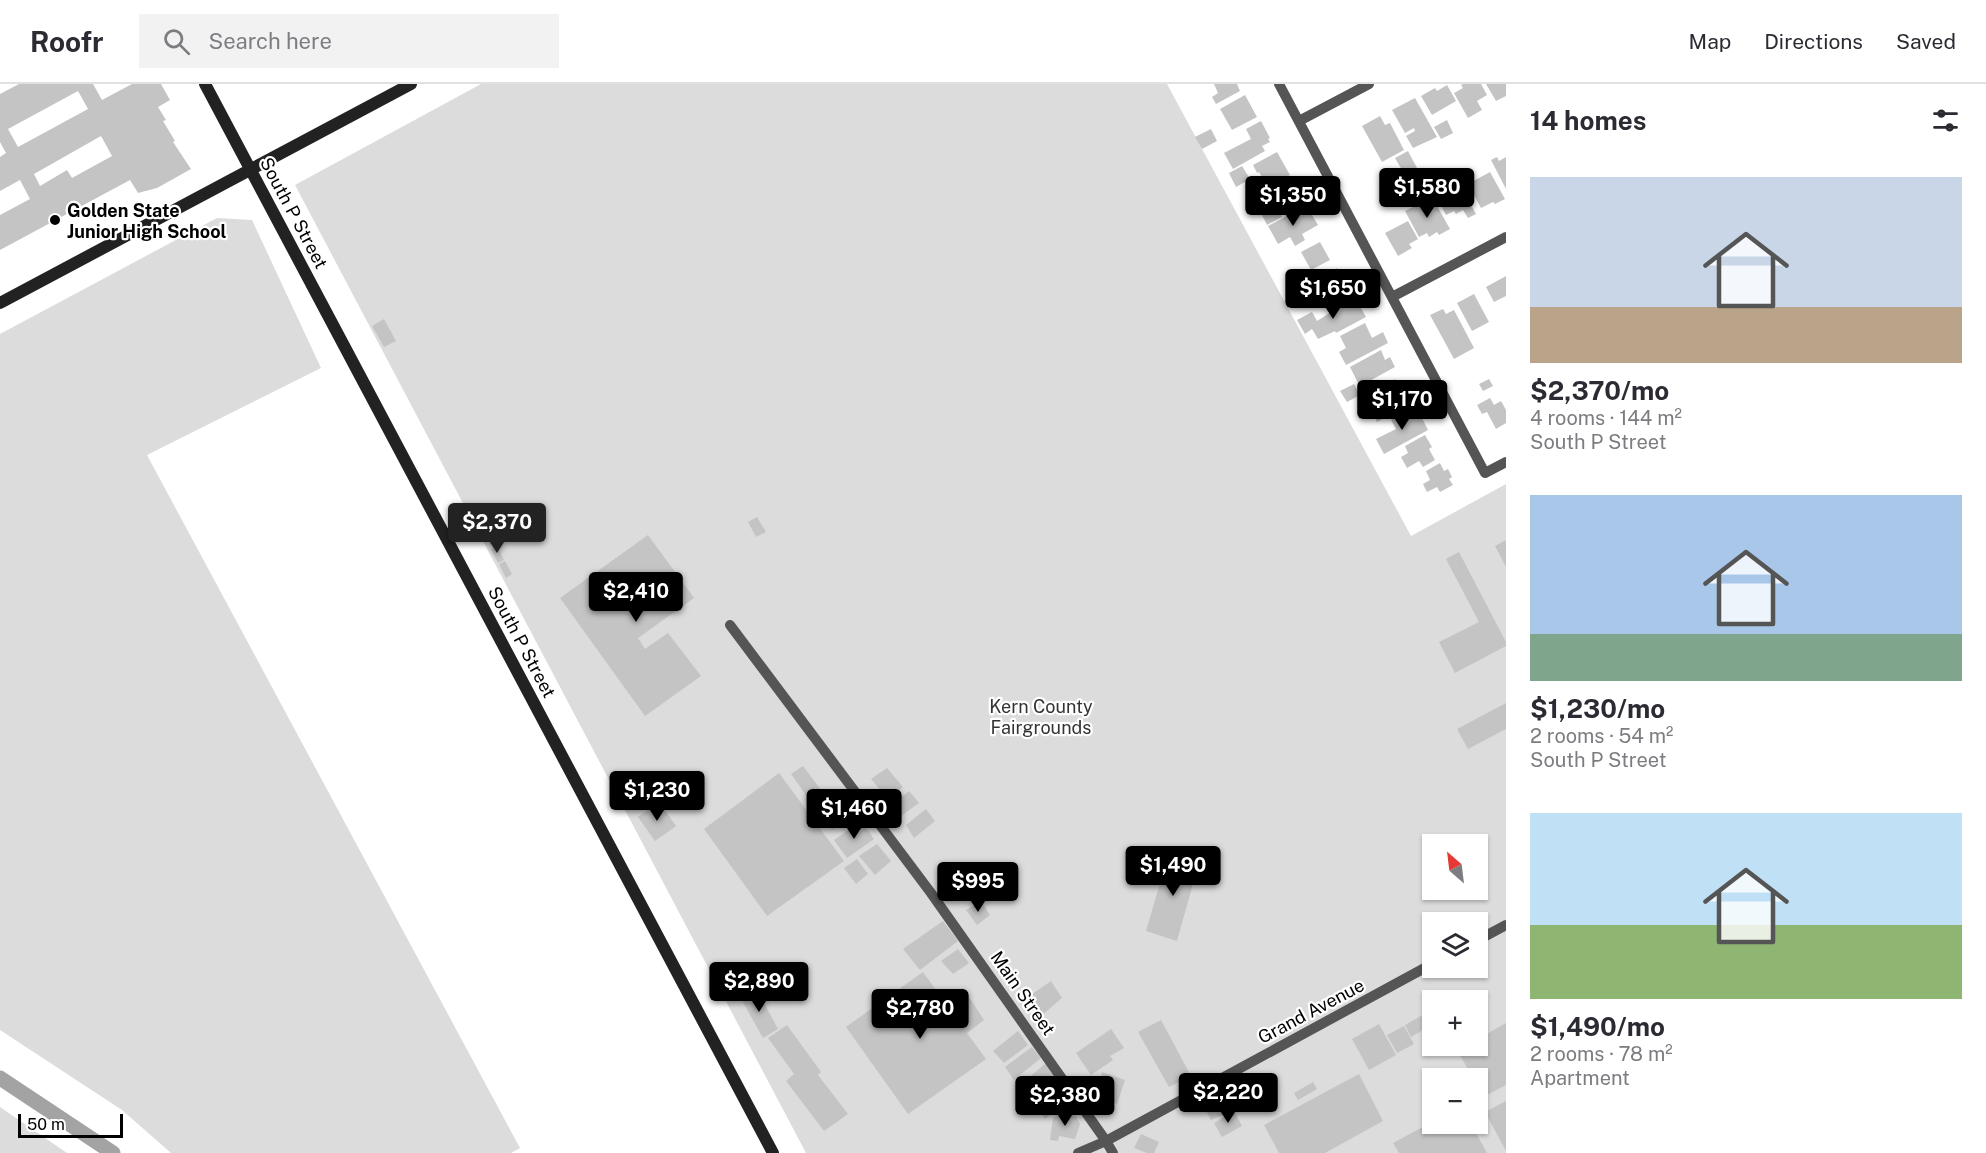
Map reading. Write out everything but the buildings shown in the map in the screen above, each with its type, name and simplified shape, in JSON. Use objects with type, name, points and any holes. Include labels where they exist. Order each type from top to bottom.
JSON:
[{"type":"street","name":"South P Street","points":[[205,84],[773,1153]]},
{"type":"street","points":[[0,303],[411,84]]},
{"type":"street","points":[[1279,84],[1485,473],[1506,462]]},
{"type":"street","points":[[1299,121],[1369,84]]},
{"type":"street","points":[[1392,297],[1506,237]]},
{"type":"street","name":"Main Street","points":[[730,625],[931,892],[1113,1153]]},
{"type":"street","points":[[1488,935],[1506,925]]},
{"type":"street","name":"Grand Avenue","points":[[1078,1153],[1106,1141],[1422,969]]},
{"type":"green space","name":"Kern County Fairgrounds","points":[[481,84],[1167,84],[1411,536],[1506,484],[1506,1153],[806,1153],[295,185]]},
{"type":"green space","points":[[217,218],[252,220],[321,368],[147,455],[520,1148],[511,1153],[171,1153],[122,1110],[0,1030],[0,334]]},
{"type":"green space","points":[[0,1107],[67,1153],[0,1153]]},
{"type":"waterway","points":[[0,1078],[113,1153]]},
{"type":"place","name":"Golden State Junior High School","points":[[55,220]]}]
